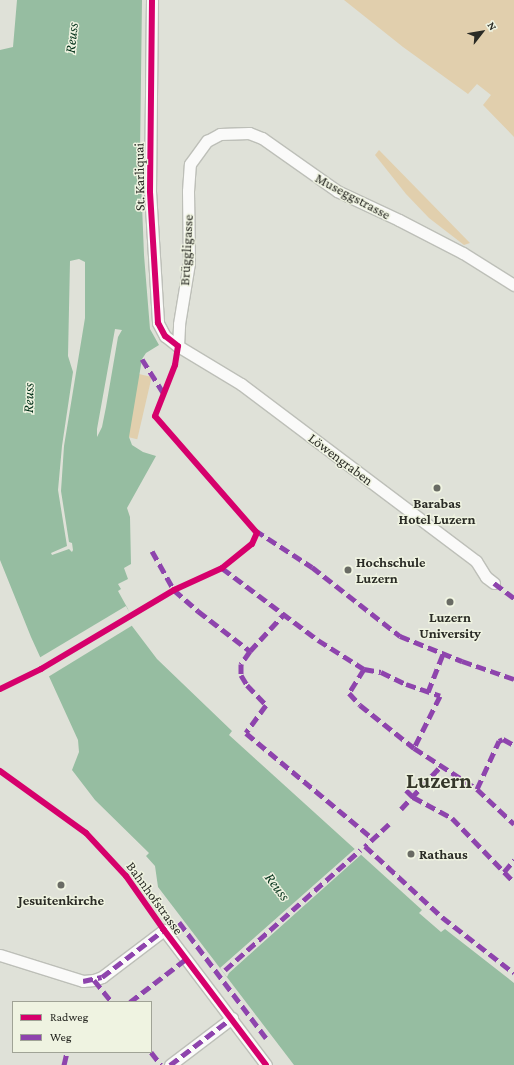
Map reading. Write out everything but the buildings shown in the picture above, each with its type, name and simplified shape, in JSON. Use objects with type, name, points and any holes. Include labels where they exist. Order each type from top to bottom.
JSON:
[{"type":"street","name":"St. Karliquai","points":[[152,0],[150,191],[158,323],[165,336],[178,346]]},
{"type":"street","name":"Museggstrasse","points":[[195,155],[207,141],[220,134],[238,132],[249,133],[262,138],[337,191],[399,220],[463,253],[514,285]]},
{"type":"street","name":"Brüggligasse","points":[[178,346],[179,324],[188,263],[189,171],[190,164],[195,155]]},
{"type":"street","name":"Löwengraben","points":[[178,346],[241,384],[476,561],[486,577],[494,583]]},
{"type":"street","name":"Bahnhofstrasse","points":[[0,955],[83,981],[102,977],[164,930],[232,1018],[266,1065]]},
{"type":"street","points":[[170,1065],[232,1018]]},
{"type":"shaded area","points":[[344,0],[514,0],[514,137],[483,105],[491,95],[477,84],[468,94],[403,47]]},
{"type":"shaded area","points":[[379,150],[470,243],[464,245],[429,218],[406,194],[375,155]]},
{"type":"shaded area","points":[[139,374],[152,377],[137,439],[125,436]]},
{"type":"water","name":"Reuss","points":[[17,0],[142,0],[140,155],[144,255],[150,329],[159,345],[146,353],[142,359],[129,437],[132,445],[143,452],[156,456],[127,508],[130,517],[131,564],[124,568],[128,579],[118,584],[121,589],[118,591],[128,609],[132,626],[157,659],[232,731],[229,735],[422,910],[419,913],[441,932],[445,929],[514,983],[514,1065],[294,1065],[158,887],[155,866],[146,856],[149,853],[95,800],[72,770],[79,752],[78,740],[31,637],[0,560],[0,50],[13,47]],"holes":[[[79,259],[85,262],[85,318],[64,446],[61,491],[69,542],[72,543],[73,550],[72,552],[69,549],[52,555],[51,553],[67,546],[58,490],[62,446],[73,372],[68,356],[70,261]],[[115,329],[122,330],[118,337],[102,427],[97,437],[97,429]]]},
{"type":"pier","points":[[126,606],[131,615],[133,625],[48,677],[39,658]]},
{"type":"pier","points":[[357,847],[363,853],[229,973],[227,977],[220,968]]},
{"type":"marked path","points":[[142,359],[164,394]]},
{"type":"marked path","points":[[255,530],[312,567],[400,636],[462,661],[514,679]]},
{"type":"marked path","points":[[152,551],[174,590],[198,611],[250,651],[284,614]]},
{"type":"marked path","points":[[222,568],[318,640],[364,669],[381,672],[406,684],[440,696],[414,748]]},
{"type":"marked path","points":[[494,583],[514,598]]},
{"type":"marked path","points":[[250,651],[241,664],[241,675],[247,685],[266,705],[246,733],[373,839]]},
{"type":"marked path","points":[[428,692],[443,654]]},
{"type":"marked path","points":[[364,669],[349,693],[360,705],[414,748],[477,789],[514,824]]},
{"type":"marked path","points":[[477,789],[499,741],[503,739],[514,745]]},
{"type":"marked path","points":[[401,809],[441,766]]},
{"type":"marked path","points":[[406,790],[413,797],[452,818],[514,882]]},
{"type":"marked path","points":[[389,824],[365,846],[442,917],[514,973]]},
{"type":"marked path","points":[[225,970],[360,850]]},
{"type":"marked path","points":[[504,872],[514,860]]},
{"type":"marked path","points":[[179,922],[266,1038]]},
{"type":"marked path","points":[[83,981],[102,977],[164,930],[165,933]]},
{"type":"marked path","points":[[131,1001],[186,959]]},
{"type":"marked path","points":[[94,980],[111,1001]]},
{"type":"marked path","points":[[170,1065],[232,1018]]},
{"type":"marked path","points":[[64,1065],[67,1053]]},
{"type":"marked path","points":[[152,1053],[161,1065]]},
{"type":"cycle path","points":[[0,689],[41,669],[174,590],[222,568],[252,544],[257,533],[155,416],[175,365],[178,346],[165,336],[158,323],[150,191],[152,0]]},
{"type":"cycle path","points":[[0,771],[86,833],[126,876],[164,930],[266,1065]]},
{"type":"place","name":"Barabas Hotel Luzern","points":[[437,488]]},
{"type":"place","name":"Hochschule Luzern","points":[[348,570]]},
{"type":"place","name":"Luzern University","points":[[450,602]]},
{"type":"place","name":"Rathaus","points":[[411,854]]},
{"type":"place","name":"Jesuitenkirche","points":[[61,885]]},
{"type":"district","name":"Luzern","points":[[439,781]]}]
